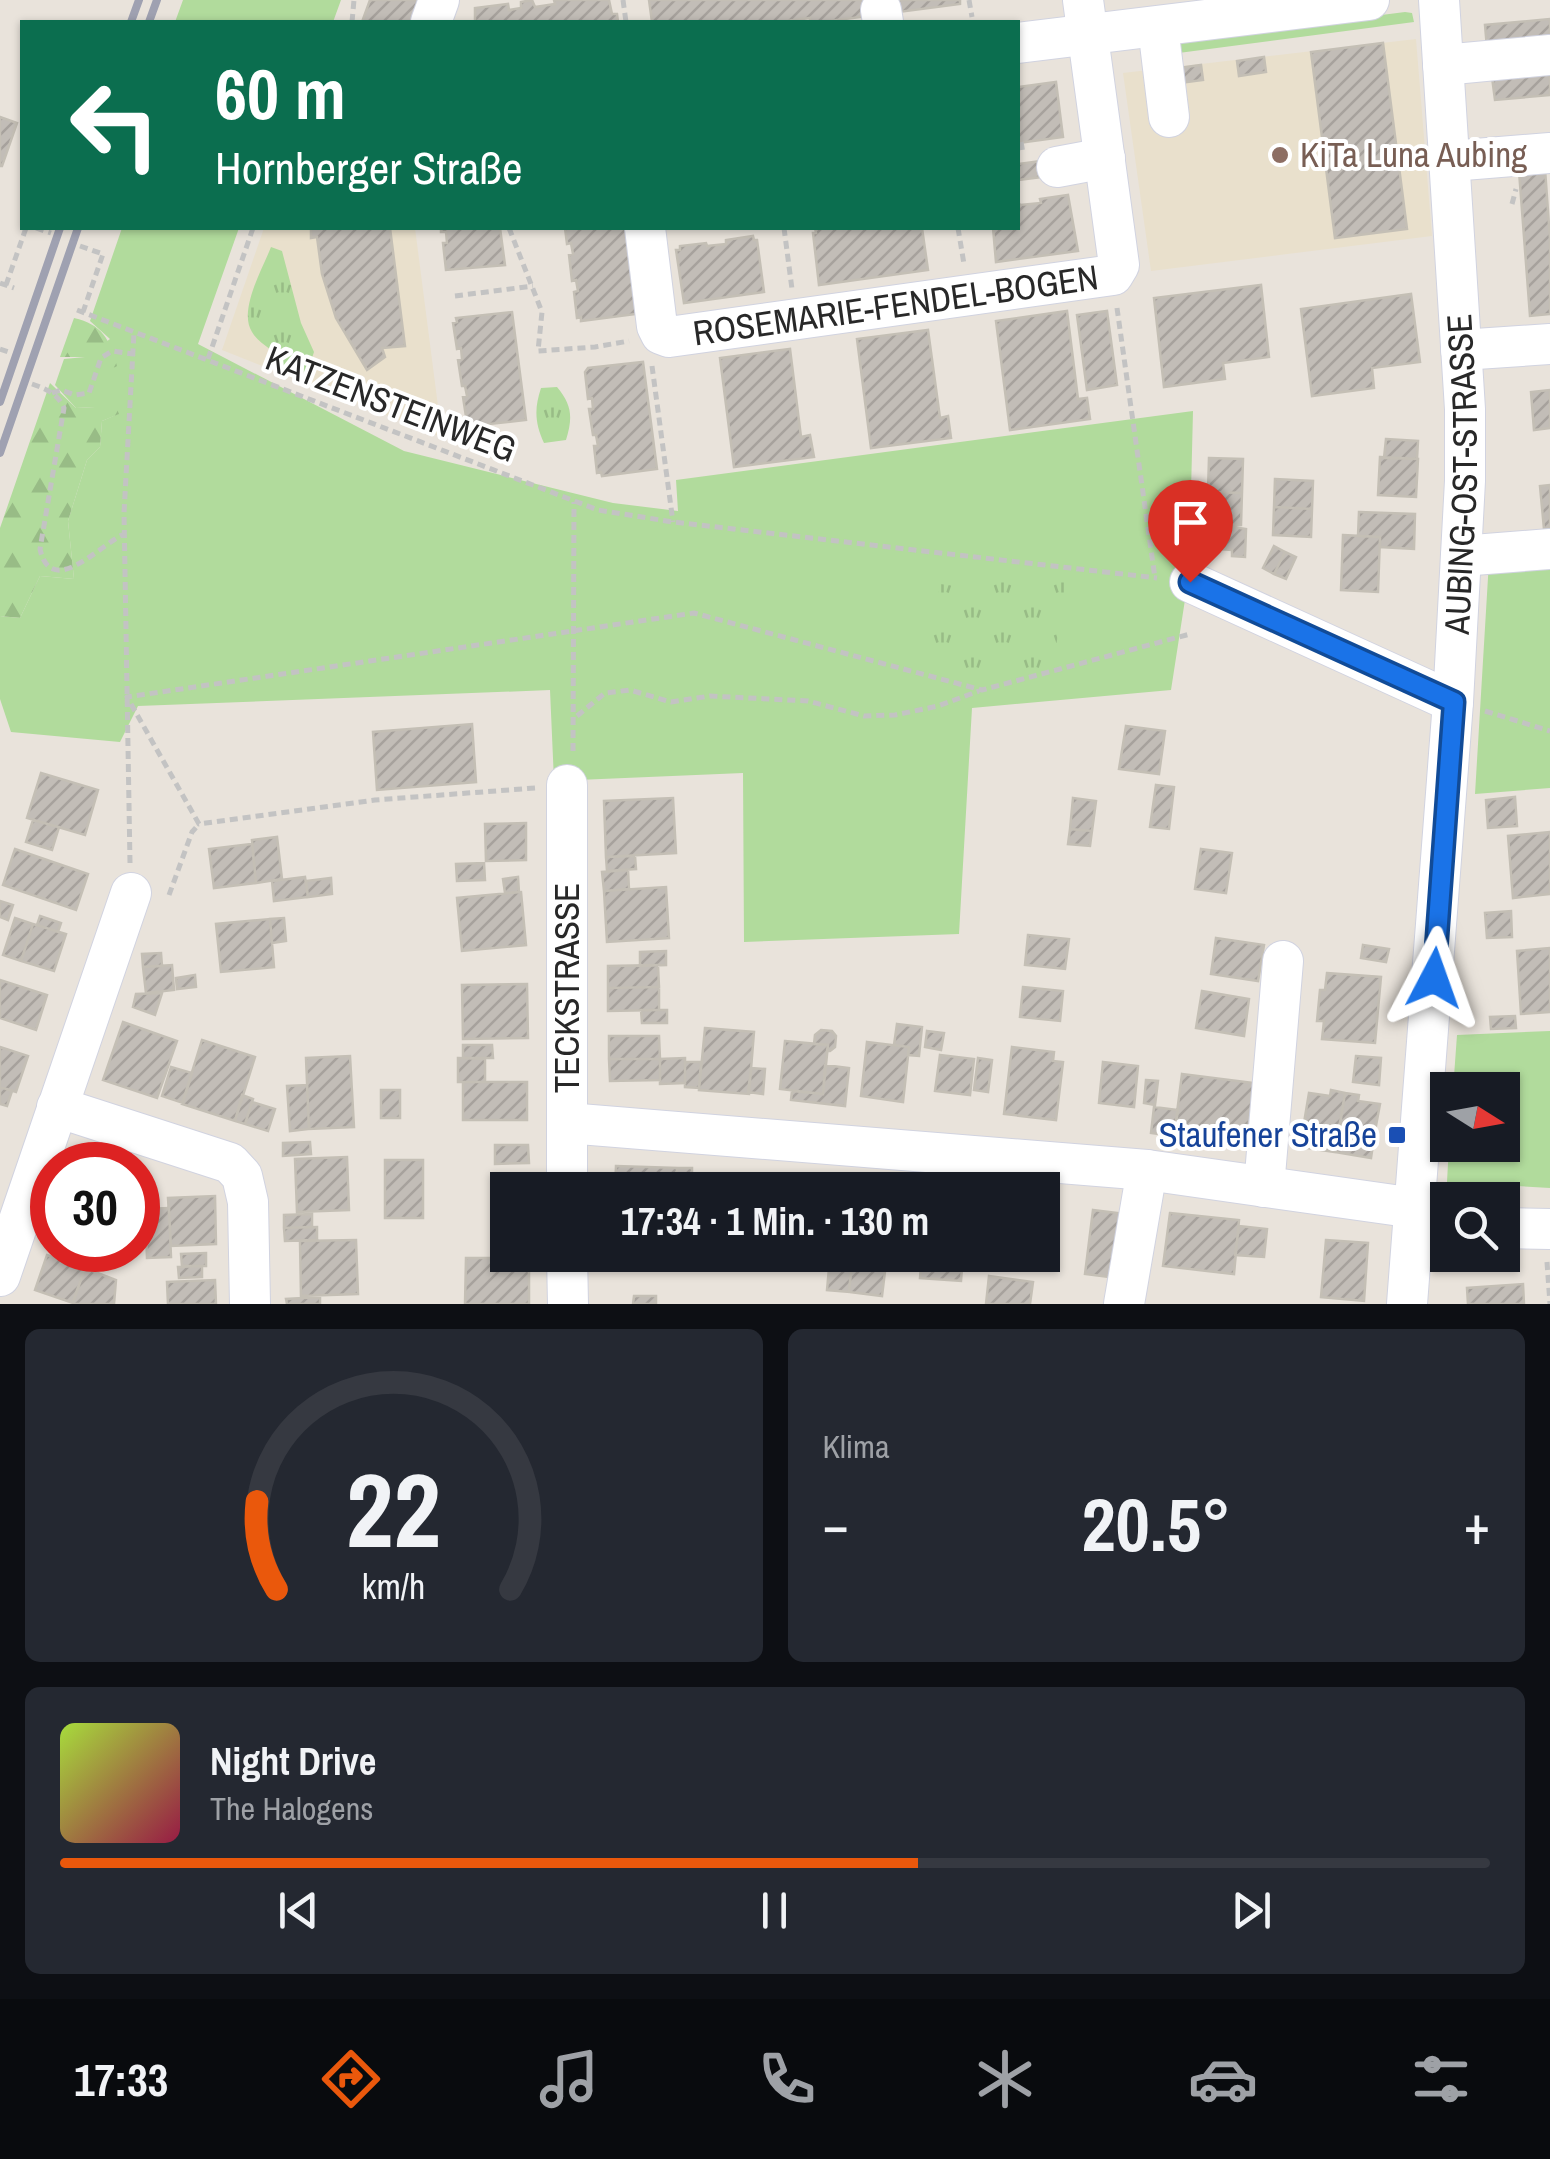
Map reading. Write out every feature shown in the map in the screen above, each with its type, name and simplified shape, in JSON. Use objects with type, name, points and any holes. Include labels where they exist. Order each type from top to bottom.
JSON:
[{"type":"street","points":[[1020,42],[1086,18],[1158,27],[1370,0]]},
{"type":"street","name":"AUBING-OST-STRASSE","points":[[1407,1304],[1426,1219],[1462,556],[1465,409],[1440,0]]},
{"type":"street","name":"ROSEMARIE-FENDEL-BOGEN","points":[[645,230],[657,326],[669,336],[1112,275],[1119,265],[1086,18]]},
{"type":"street","points":[[1158,27],[1169,116]]},
{"type":"street","points":[[1444,65],[1550,55]]},
{"type":"street","points":[[1451,161],[1550,153]]},
{"type":"street","points":[[1040,160],[1105,158]]},
{"type":"street","points":[[1462,350],[1550,344]]},
{"type":"street","points":[[1462,556],[1550,549]]},
{"type":"street","points":[[1172,580],[1454,702]]},
{"type":"street","name":"TECKSTRASSE","points":[[566,785],[567,1172]]},
{"type":"street","points":[[0,1276],[57,1107],[150,894]]},
{"type":"street","points":[[1264,1187],[1283,961]]},
{"type":"street","points":[[57,1107],[230,1163],[242,1176],[248,1202],[250,1304]]},
{"type":"street","points":[[567,1123],[1147,1170],[1264,1187],[1426,1219]]},
{"type":"street","points":[[1124,1304],[1147,1170]]},
{"type":"street","points":[[1520,1228],[1548,1229]]},
{"type":"street","points":[[568,1272],[568,1304]]},
{"type":"path","points":[[969,0],[972,17]]},
{"type":"path","points":[[1021,142],[1040,160]]},
{"type":"path","points":[[7,286],[25,230]]},
{"type":"path","points":[[44,230],[51,232]]},
{"type":"path","points":[[208,359],[251,230]]},
{"type":"path","points":[[510,230],[542,312],[538,350],[595,347],[662,334]]},
{"type":"path","points":[[784,230],[797,320]]},
{"type":"path","name":"KATZENSTEINWEG","points":[[80,246],[103,254],[80,311],[598,510],[1172,580]]},
{"type":"path","points":[[1112,275],[1172,580]]},
{"type":"path","points":[[455,296],[532,286]]},
{"type":"path","points":[[134,332],[124,534],[127,697],[150,894]]},
{"type":"path","points":[[662,334],[648,342],[673,522]]},
{"type":"path","points":[[0,349],[9,352]]},
{"type":"path","points":[[52,393],[89,393],[101,358],[112,350],[133,354]]},
{"type":"path","points":[[32,384],[61,400],[64,419],[40,549],[43,559],[55,570],[72,570],[107,542],[124,534]]},
{"type":"path","points":[[150,894],[199,824],[375,800],[566,785],[575,718],[574,502]]},
{"type":"path","points":[[127,697],[694,613],[982,690]]},
{"type":"path","points":[[575,718],[605,693],[630,690],[671,702],[710,696],[808,702],[864,716],[895,715],[1190,634]]},
{"type":"path","points":[[127,697],[199,824]]},
{"type":"path","points":[[1454,702],[1550,731]]},
{"type":"path","points":[[1548,1229],[1550,1304]]},
{"type":"shaded area","name":"KiTa Luna Aubing","points":[[1416,39],[1432,236],[1151,271],[1123,73]]},
{"type":"shaded area","points":[[263,230],[415,230],[442,437],[222,350]]},
{"type":"green space","points":[[183,0],[341,0],[334,20],[176,20]]},
{"type":"green space","points":[[1412,13],[1414,22],[1171,54],[1169,42]]},
{"type":"green space","points":[[121,230],[238,230],[198,344],[404,451],[613,503],[678,511],[676,480],[1193,411],[1189,574],[1171,690],[972,708],[959,934],[744,942],[743,773],[554,781],[550,690],[138,706],[120,742],[11,732],[0,699],[0,616],[20,618],[40,576],[74,579],[68,521],[87,460],[100,447],[102,421],[118,414],[95,407],[76,408],[55,385],[64,359],[85,357],[110,339],[90,321]]},
{"type":"green space","points":[[271,247],[282,251],[301,323],[314,352],[308,370],[300,374],[284,368],[248,323],[253,289]]},
{"type":"green space","points":[[74,318],[92,324],[103,334],[117,366],[106,373],[85,357],[60,357]]},
{"type":"green space","points":[[50,383],[76,408],[95,407],[112,397],[119,414],[102,421],[100,447],[87,460],[68,521],[74,579],[40,576],[20,618],[0,616],[0,528]]},
{"type":"green space","points":[[557,387],[568,406],[568,432],[566,440],[544,443],[536,416],[539,396],[541,388]]},
{"type":"green space","points":[[1550,557],[1550,788],[1475,794],[1489,561]]},
{"type":"green space","points":[[972,571],[1066,582],[1053,666],[988,679],[928,663],[940,584],[970,588]]},
{"type":"green space","points":[[1550,1031],[1550,1188],[1520,1186],[1520,1182],[1447,1182],[1448,1162],[1520,1162],[1520,1072],[1454,1072],[1457,1035]]},
{"type":"building","points":[[370,0],[423,0],[413,20],[363,20]]},
{"type":"building","points":[[532,0],[535,7],[555,4],[554,0],[609,0],[618,20],[475,20],[475,8],[508,4],[509,10],[521,8],[521,2]]},
{"type":"building","points":[[649,0],[960,0],[960,4],[837,20],[652,20]]},
{"type":"building","points":[[1550,19],[1550,42],[1487,48],[1485,25]]},
{"type":"building","points":[[1383,43],[1407,229],[1335,238],[1311,52]]},
{"type":"building","points":[[1264,57],[1266,72],[1239,76],[1237,61]]},
{"type":"building","points":[[1201,65],[1203,80],[1179,83],[1178,68]]},
{"type":"building","points":[[1550,71],[1550,95],[1495,100],[1492,77]]},
{"type":"building","points":[[1056,82],[1063,137],[1020,143],[1020,87]]},
{"type":"building","points":[[0,117],[17,123],[2,166],[0,166]]},
{"type":"building","points":[[1056,159],[1058,175],[1020,180],[1020,164]]},
{"type":"building","points":[[1545,169],[1550,314],[1530,316],[1519,171]]},
{"type":"building","points":[[1068,195],[1078,251],[996,262],[993,230],[1020,230],[1020,205],[1041,203],[1040,199]]},
{"type":"building","points":[[311,230],[390,230],[405,346],[382,348],[385,357],[367,370],[336,318],[322,274],[317,237],[311,238]]},
{"type":"building","points":[[500,230],[505,265],[446,270],[446,232],[441,232]]},
{"type":"building","points":[[565,230],[625,230],[636,314],[581,321],[581,317],[577,318],[574,292],[578,291],[576,280],[572,281],[569,255],[573,254],[571,243],[567,244]]},
{"type":"building","points":[[815,230],[922,230],[928,270],[819,285]]},
{"type":"building","points":[[753,236],[757,240],[764,292],[684,303],[676,250],[680,246],[726,244],[726,240]]},
{"type":"building","points":[[1261,285],[1269,357],[1223,363],[1225,379],[1164,387],[1154,298]]},
{"type":"building","points":[[1411,294],[1420,362],[1372,368],[1374,388],[1312,396],[1301,309]]},
{"type":"building","points":[[1067,311],[1078,399],[1087,398],[1090,419],[1010,430],[996,321]]},
{"type":"building","points":[[1107,311],[1117,385],[1087,390],[1077,315]]},
{"type":"building","points":[[512,312],[526,420],[471,426],[467,423],[463,397],[467,396],[458,360],[462,359],[461,348],[457,349],[453,323],[456,318]]},
{"type":"building","points":[[928,330],[940,418],[948,416],[951,438],[871,448],[857,339]]},
{"type":"building","points":[[790,349],[801,437],[810,435],[814,457],[734,467],[720,358]]},
{"type":"building","points":[[643,362],[657,469],[602,476],[597,473],[594,446],[598,446],[593,435],[589,409],[593,409],[592,398],[588,399],[585,372],[588,368]]},
{"type":"building","points":[[1550,390],[1550,428],[1534,430],[1531,392]]},
{"type":"building","points":[[1386,439],[1418,441],[1417,459],[1384,458]]},
{"type":"building","points":[[1380,457],[1418,459],[1416,497],[1378,495]]},
{"type":"building","points":[[1209,458],[1243,459],[1242,493],[1208,492]]},
{"type":"building","points":[[1275,479],[1313,481],[1312,509],[1274,507]]},
{"type":"building","points":[[1550,485],[1550,528],[1544,529],[1540,486]]},
{"type":"building","points":[[1208,492],[1242,493],[1241,525],[1207,525]]},
{"type":"building","points":[[1274,507],[1312,509],[1311,537],[1273,535]]},
{"type":"building","points":[[1359,512],[1415,514],[1414,549],[1380,547],[1380,537],[1358,536]]},
{"type":"building","points":[[1221,525],[1246,529],[1245,557],[1232,556],[1232,550],[1220,549]]},
{"type":"building","points":[[1343,535],[1380,537],[1378,592],[1341,590]]},
{"type":"building","points":[[1274,546],[1285,552],[1274,574],[1263,568]]},
{"type":"building","points":[[1285,552],[1296,557],[1286,579],[1274,574]]},
{"type":"building","points":[[472,724],[476,782],[377,790],[373,732]]},
{"type":"building","points":[[1126,726],[1165,731],[1159,774],[1119,769]]},
{"type":"building","points":[[41,773],[98,790],[85,835],[27,818]]},
{"type":"building","points":[[1156,785],[1174,787],[1169,829],[1150,827]]},
{"type":"building","points":[[1515,797],[1517,826],[1488,828],[1486,800]]},
{"type":"building","points":[[673,798],[676,853],[606,857],[604,801]]},
{"type":"building","points":[[1073,798],[1096,801],[1092,831],[1070,829]]},
{"type":"building","points":[[33,820],[59,827],[52,850],[26,842]]},
{"type":"building","points":[[526,823],[526,860],[486,861],[485,824]]},
{"type":"building","points":[[1070,829],[1092,831],[1090,846],[1068,844]]},
{"type":"building","points":[[1550,832],[1550,894],[1513,898],[1508,836]]},
{"type":"building","points":[[277,837],[282,879],[256,883],[252,840]]},
{"type":"building","points":[[252,844],[256,883],[214,888],[209,849]]},
{"type":"building","points":[[15,849],[88,874],[76,910],[3,885]]},
{"type":"building","points":[[1201,849],[1232,853],[1226,893],[1195,889]]},
{"type":"building","points":[[635,856],[636,869],[607,871],[606,857]]},
{"type":"building","points":[[484,863],[485,880],[457,881],[456,864]]},
{"type":"building","points":[[628,870],[629,889],[604,891],[602,872]]},
{"type":"building","points":[[305,877],[308,897],[274,901],[272,881]]},
{"type":"building","points":[[518,877],[519,892],[505,893],[503,879]]},
{"type":"building","points":[[331,878],[332,894],[308,897],[306,881]]},
{"type":"building","points":[[666,887],[669,938],[607,942],[604,891]]},
{"type":"building","points":[[521,892],[526,945],[462,951],[457,898]]},
{"type":"building","points":[[0,901],[13,905],[8,920],[0,917]]},
{"type":"building","points":[[1511,911],[1512,937],[1487,938],[1485,913]]},
{"type":"building","points":[[40,916],[61,923],[58,932],[37,925]]},
{"type":"building","points":[[15,918],[33,924],[21,961],[3,955]]},
{"type":"building","points":[[284,918],[286,941],[272,943],[270,919]]},
{"type":"building","points":[[270,919],[274,967],[221,972],[216,924]]},
{"type":"building","points":[[33,924],[66,934],[54,971],[21,961]]},
{"type":"building","points":[[1028,935],[1069,939],[1065,969],[1025,965]]},
{"type":"building","points":[[1216,938],[1264,945],[1258,981],[1211,974]]},
{"type":"building","points":[[1363,945],[1389,949],[1386,962],[1361,958]]},
{"type":"building","points":[[1550,948],[1550,1012],[1521,1014],[1517,951]]},
{"type":"building","points":[[666,951],[666,965],[640,966],[640,952]]},
{"type":"building","points":[[161,953],[162,966],[143,967],[142,954]]},
{"type":"building","points":[[172,965],[174,990],[146,993],[143,967]]},
{"type":"building","points":[[658,965],[659,987],[608,988],[608,966]]},
{"type":"building","points":[[1327,973],[1381,977],[1375,1043],[1322,1039],[1324,1021],[1317,1021],[1320,990],[1325,990]]},
{"type":"building","points":[[195,975],[196,987],[177,989],[176,978]]},
{"type":"building","points":[[0,980],[47,995],[36,1030],[0,1018]]},
{"type":"building","points":[[527,984],[528,1038],[463,1039],[462,985]]},
{"type":"building","points":[[659,987],[659,1010],[608,1011],[608,988]]},
{"type":"building","points":[[1023,987],[1063,991],[1060,1021],[1020,1017]]},
{"type":"building","points":[[1202,991],[1249,999],[1244,1036],[1196,1028]]},
{"type":"building","points":[[162,993],[155,1015],[133,1007],[136,994]]},
{"type":"building","points":[[641,1010],[667,1010],[667,1023],[642,1023]]},
{"type":"building","points":[[1515,1016],[1516,1028],[1491,1029],[1490,1017]]},
{"type":"building","points":[[123,1022],[177,1041],[157,1098],[103,1080]]},
{"type":"building","points":[[897,1024],[922,1027],[919,1056],[908,1055],[909,1047],[894,1045]]},
{"type":"building","points":[[705,1028],[754,1032],[749,1094],[699,1090]]},
{"type":"building","points":[[821,1030],[832,1031],[836,1036],[835,1047],[830,1051],[828,1045],[814,1044],[815,1035]]},
{"type":"building","points":[[927,1031],[944,1033],[941,1050],[925,1047]]},
{"type":"building","points":[[609,1036],[659,1036],[660,1059],[609,1059]]},
{"type":"building","points":[[202,1040],[255,1057],[235,1121],[182,1104]]},
{"type":"building","points":[[785,1041],[828,1045],[823,1094],[780,1089]]},
{"type":"building","points":[[867,1042],[909,1047],[903,1102],[861,1096]]},
{"type":"building","points":[[463,1045],[492,1045],[493,1058],[463,1058]]},
{"type":"building","points":[[0,1047],[28,1056],[16,1092],[0,1087]]},
{"type":"building","points":[[1012,1047],[1054,1052],[1053,1061],[1063,1062],[1056,1120],[1004,1114]]},
{"type":"building","points":[[940,1055],[974,1059],[970,1095],[935,1091]]},
{"type":"building","points":[[350,1056],[354,1127],[309,1129],[306,1058]]},
{"type":"building","points":[[1356,1056],[1381,1058],[1379,1085],[1353,1082]]},
{"type":"building","points":[[458,1058],[485,1059],[485,1082],[458,1082]]},
{"type":"building","points":[[685,1058],[685,1083],[660,1084],[660,1059]]},
{"type":"building","points":[[978,1058],[992,1060],[988,1092],[974,1090]]},
{"type":"building","points":[[609,1059],[660,1059],[660,1080],[610,1081]]},
{"type":"building","points":[[685,1062],[701,1062],[699,1088],[685,1087]]},
{"type":"building","points":[[1103,1062],[1138,1066],[1134,1107],[1099,1103]]},
{"type":"building","points":[[825,1065],[849,1068],[845,1106],[791,1100],[792,1091],[823,1094]]},
{"type":"building","points":[[171,1067],[192,1073],[183,1103],[162,1096]]},
{"type":"building","points":[[751,1068],[765,1069],[763,1094],[748,1092]]},
{"type":"building","points":[[1182,1074],[1254,1083],[1246,1145],[1174,1136]]},
{"type":"building","points":[[1146,1080],[1158,1081],[1155,1105],[1144,1103]]},
{"type":"building","points":[[463,1082],[527,1082],[527,1120],[463,1120]]},
{"type":"building","points":[[307,1085],[309,1129],[290,1131],[287,1086]]},
{"type":"building","points":[[0,1087],[12,1091],[7,1106],[0,1104]]},
{"type":"building","points":[[381,1090],[400,1090],[400,1118],[381,1118]]},
{"type":"building","points":[[1331,1090],[1345,1093],[1335,1152],[1300,1147],[1309,1093],[1330,1096]]},
{"type":"building","points":[[1345,1093],[1359,1095],[1358,1101],[1380,1104],[1375,1131],[1340,1125]]},
{"type":"building","points":[[242,1095],[253,1099],[245,1124],[235,1121]]},
{"type":"building","points":[[252,1102],[275,1109],[268,1131],[245,1124]]},
{"type":"building","points":[[1154,1107],[1178,1110],[1174,1136],[1151,1133]]},
{"type":"building","points":[[1340,1125],[1375,1131],[1371,1158],[1335,1152]]},
{"type":"building","points":[[310,1142],[311,1154],[283,1156],[283,1143]]},
{"type":"building","points":[[495,1145],[528,1145],[529,1163],[495,1164]]},
{"type":"building","points":[[347,1157],[349,1210],[297,1212],[295,1159]]},
{"type":"building","points":[[385,1160],[423,1160],[423,1218],[385,1218]]},
{"type":"building","points":[[616,1166],[677,1168],[677,1172],[616,1172]]},
{"type":"building","points":[[215,1196],[216,1244],[171,1246],[168,1198]]},
{"type":"building","points":[[160,1208],[169,1208],[171,1257],[160,1257]]},
{"type":"building","points":[[1093,1210],[1126,1214],[1118,1278],[1085,1274]]},
{"type":"building","points":[[1170,1213],[1239,1220],[1234,1274],[1163,1266]]},
{"type":"building","points":[[312,1214],[312,1227],[284,1228],[284,1215]]},
{"type":"building","points":[[1239,1226],[1267,1229],[1264,1257],[1235,1255]]},
{"type":"building","points":[[317,1227],[317,1240],[285,1241],[284,1228]]},
{"type":"building","points":[[356,1240],[358,1294],[301,1296],[300,1241]]},
{"type":"building","points":[[1326,1240],[1368,1243],[1364,1301],[1321,1297]]},
{"type":"building","points":[[206,1253],[206,1266],[182,1266],[181,1254]]},
{"type":"building","points":[[466,1258],[490,1258],[490,1272],[529,1272],[529,1304],[465,1304]]},
{"type":"building","points":[[202,1266],[202,1277],[179,1278],[178,1267]]},
{"type":"building","points":[[41,1272],[84,1272],[73,1303],[35,1290]]},
{"type":"building","points":[[84,1272],[116,1280],[114,1304],[72,1304]]},
{"type":"building","points":[[829,1272],[851,1272],[849,1292],[827,1290]]},
{"type":"building","points":[[851,1272],[885,1272],[882,1296],[849,1292]]},
{"type":"building","points":[[921,1272],[962,1272],[961,1281],[920,1278]]},
{"type":"building","points":[[989,1276],[1033,1282],[1030,1304],[986,1304]]},
{"type":"building","points":[[215,1280],[216,1304],[168,1304],[167,1282]]},
{"type":"building","points":[[1523,1284],[1524,1304],[1468,1304],[1467,1288]]},
{"type":"building","points":[[634,1296],[656,1296],[656,1304],[633,1304]]},
{"type":"building","points":[[320,1297],[320,1304],[287,1304],[286,1299]]},
{"type":"railway","points":[[132,20],[139,0]]},
{"type":"railway","points":[[150,20],[157,0]]},
{"type":"railway","points":[[0,402],[59,230]]},
{"type":"railway","points":[[0,453],[77,230]]},
{"type":"place","name":"KiTa Luna Aubing","points":[[1280,155]]},
{"type":"place","name":"Staufener Straße","points":[[1397,1135]]},
{"type":"route","points":[[1190,582],[1454,702],[1434,978]]}]
